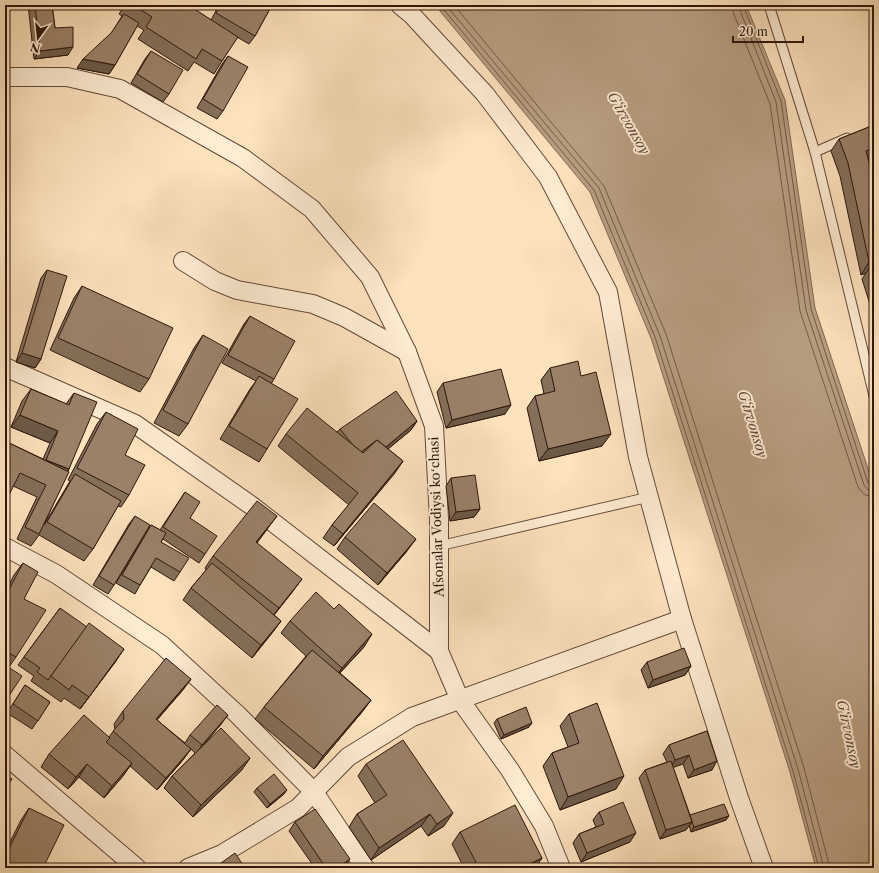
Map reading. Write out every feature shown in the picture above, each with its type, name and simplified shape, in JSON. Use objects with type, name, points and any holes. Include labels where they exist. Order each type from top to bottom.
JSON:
[{"type":"street","points":[[400,5],[411,14],[485,94],[548,177],[608,292],[638,457],[682,619],[739,798],[764,868]]},
{"type":"street","name":"Afsonalar Vodiysi koʻchasi","points":[[5,77],[66,77],[120,89],[242,158],[312,209],[370,277],[407,352],[434,426],[439,546],[438,651],[460,700],[510,770],[544,826],[561,868]]},
{"type":"street","points":[[183,261],[215,281],[236,290],[313,304],[344,317],[407,352]]},
{"type":"street","name":"Afsonalar Vodiysi koʻchasi","points":[[5,368],[135,424],[252,506],[438,651]]},
{"type":"street","points":[[5,547],[56,574],[162,645],[238,715],[314,792],[365,868]]},
{"type":"street","points":[[188,868],[222,854],[298,808],[348,758],[412,717],[682,619]]},
{"type":"street","points":[[5,755],[138,868]]},
{"type":"lane","points":[[769,5],[815,152],[874,396]]},
{"type":"lane","points":[[815,152],[854,134]]},
{"type":"lane","points":[[439,546],[649,497]]},
{"type":"water","name":"G‘irvonsoy","points":[[435,5],[746,5],[785,100],[815,308],[874,487],[874,868],[816,868],[790,772],[651,338],[590,192]]},
{"type":"building","points":[[35,5],[52,5],[55,28],[73,27],[73,47],[40,51]]},
{"type":"building","points":[[133,5],[188,5],[238,37],[222,61],[202,49],[196,59],[146,27],[152,17]]},
{"type":"building","points":[[221,5],[272,5],[255,36],[216,13]]},
{"type":"building","points":[[124,14],[139,23],[115,65],[83,59],[111,33]]},
{"type":"building","points":[[151,51],[183,70],[169,94],[137,74]]},
{"type":"building","points":[[228,56],[248,67],[223,111],[203,99]]},
{"type":"building","points":[[874,125],[874,147],[866,151],[874,181],[874,261],[869,262],[848,163],[839,139]]},
{"type":"building","points":[[47,270],[67,276],[41,359],[22,353]]},
{"type":"building","points":[[82,286],[173,328],[149,379],[58,338]]},
{"type":"building","points":[[250,316],[295,341],[274,379],[228,355]]},
{"type":"building","points":[[203,335],[228,349],[188,424],[163,410]]},
{"type":"building","points":[[578,361],[581,376],[596,372],[611,434],[548,449],[535,396],[555,391],[550,368]]},
{"type":"building","points":[[501,369],[511,405],[452,420],[443,383]]},
{"type":"building","points":[[259,376],[298,399],[267,449],[229,426]]},
{"type":"building","points":[[31,389],[69,405],[74,393],[97,402],[69,469],[46,460],[58,431],[20,415]]},
{"type":"building","points":[[396,391],[417,421],[386,447],[377,440],[361,452],[352,444],[340,429]]},
{"type":"building","points":[[307,408],[363,453],[377,440],[403,461],[343,534],[332,525],[358,493],[286,434]]},
{"type":"building","points":[[106,412],[138,429],[125,455],[145,465],[129,495],[77,468]]},
{"type":"building","points":[[5,441],[69,472],[39,534],[25,527],[46,485],[20,473],[5,503]]},
{"type":"building","points":[[75,474],[121,501],[93,549],[47,522]]},
{"type":"building","points":[[475,475],[480,509],[456,512],[451,478]]},
{"type":"building","points":[[185,492],[200,502],[190,518],[217,536],[205,554],[163,527]]},
{"type":"building","points":[[257,501],[277,516],[256,542],[302,579],[279,608],[213,556]]},
{"type":"building","points":[[374,503],[416,539],[387,573],[345,537]]},
{"type":"building","points":[[135,516],[150,525],[114,585],[99,576]]},
{"type":"building","points":[[151,525],[166,533],[161,542],[189,558],[180,572],[156,558],[140,585],[122,575]]},
{"type":"building","points":[[23,563],[38,572],[24,599],[46,610],[16,657],[5,651],[5,597]]},
{"type":"building","points":[[212,563],[281,621],[261,645],[191,588]]},
{"type":"building","points":[[316,592],[334,609],[339,604],[372,634],[342,668],[290,621]]},
{"type":"building","points":[[60,608],[87,627],[48,680],[37,672],[40,668],[24,657]]},
{"type":"building","points":[[89,623],[124,649],[89,697],[72,685],[69,690],[51,676]]},
{"type":"building","points":[[684,648],[691,666],[653,680],[647,662]]},
{"type":"building","points":[[312,650],[371,700],[323,756],[264,707]]},
{"type":"building","points":[[166,658],[191,679],[156,719],[191,749],[166,778],[113,731],[124,719],[123,711]]},
{"type":"building","points":[[5,665],[22,676],[5,702]]},
{"type":"building","points":[[25,685],[50,702],[38,721],[13,704]]},
{"type":"building","points":[[597,703],[624,776],[568,797],[552,753],[579,743],[569,714]]},
{"type":"building","points":[[217,705],[228,715],[202,745],[190,735]]},
{"type":"building","points":[[526,707],[532,723],[504,735],[497,719]]},
{"type":"building","points":[[84,715],[110,738],[106,742],[132,763],[112,786],[87,764],[76,777],[49,754]]},
{"type":"building","points":[[221,728],[250,758],[201,805],[172,776]]},
{"type":"building","points":[[707,731],[717,761],[694,770],[689,755],[675,760],[669,745]]},
{"type":"building","points":[[403,740],[453,813],[437,824],[430,814],[379,848],[357,814],[387,795],[366,764]]},
{"type":"building","points":[[671,761],[692,822],[666,830],[645,770]]},
{"type":"building","points":[[5,774],[12,779],[5,789]]},
{"type":"building","points":[[274,774],[287,790],[270,804],[257,788]]},
{"type":"building","points":[[623,802],[636,833],[587,853],[579,834],[604,824],[599,812]]},
{"type":"building","points":[[724,804],[729,816],[694,827],[690,815]]},
{"type":"building","points":[[515,805],[542,858],[521,868],[479,868],[460,832]]},
{"type":"building","points":[[29,808],[64,825],[43,868],[7,868],[5,867],[5,857]]},
{"type":"building","points":[[315,809],[350,859],[337,868],[326,868],[295,822]]},
{"type":"building","points":[[235,853],[245,868],[214,868]]}]
